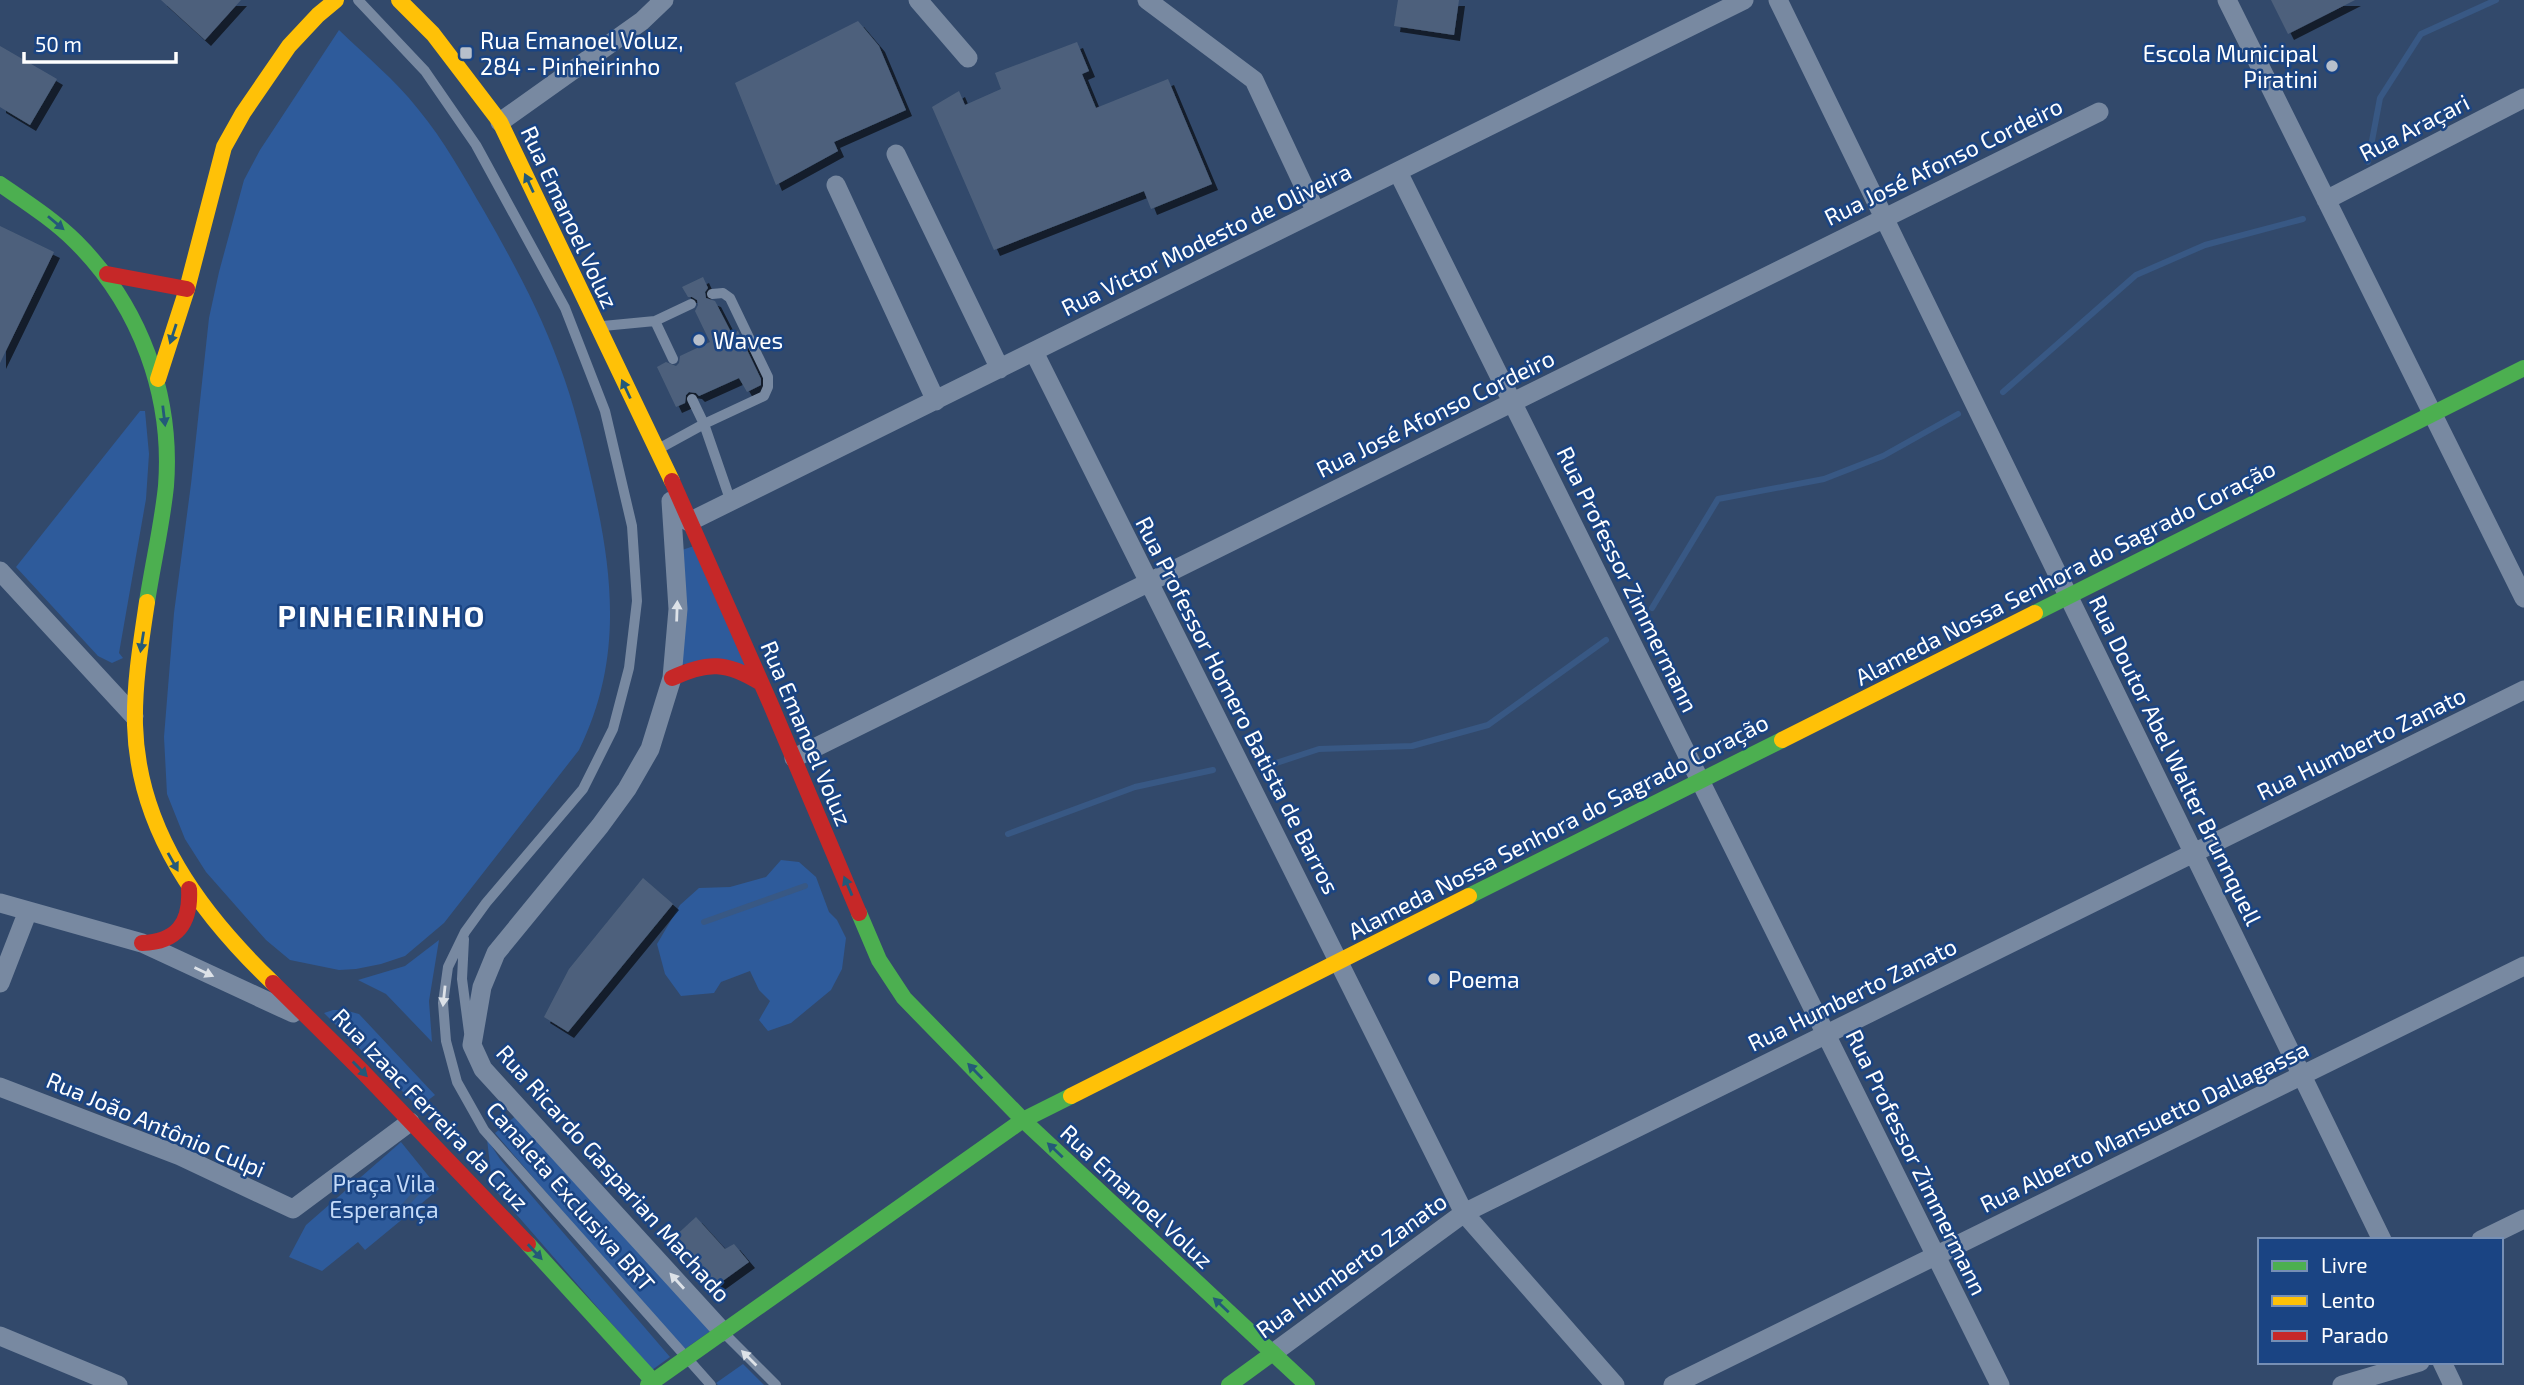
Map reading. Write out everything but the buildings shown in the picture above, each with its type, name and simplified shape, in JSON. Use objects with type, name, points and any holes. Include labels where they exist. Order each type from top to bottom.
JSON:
[{"type":"main road","points":[[158,379],[187,289],[224,147],[243,113],[289,46],[317,15],[336,0]]},
{"type":"main road","name":"Rua Emanoel Voluz","points":[[399,0],[433,34],[500,122],[690,522],[879,960],[904,999],[1023,1120],[1307,1385]]},
{"type":"main road","points":[[0,184],[51,218],[77,240],[107,274],[125,300],[141,332],[158,379],[168,453],[166,484],[136,678],[134,716],[144,788],[154,823],[171,860],[189,889],[242,952],[311,1021]]},
{"type":"main road","points":[[107,274],[187,289]]},
{"type":"main road","name":"Alameda Nossa Senhora do Sagrado Coração","points":[[653,1384],[1023,1120],[2524,368]]},
{"type":"main road","points":[[671,678],[693,667],[717,664],[741,669],[761,682]]},
{"type":"main road","points":[[142,943],[151,944],[169,939],[183,926],[190,909],[189,889]]},
{"type":"main road","name":"Rua Izaac Ferreira da Cruz","points":[[311,1021],[489,1202],[653,1384]]},
{"type":"main road","name":"Rua Humberto Zanato","points":[[1229,1385],[1273,1353]]},
{"type":"street","points":[[500,122],[642,21],[664,0]]},
{"type":"street","points":[[918,0],[968,58]]},
{"type":"street","points":[[1146,0],[1254,80],[1316,212]]},
{"type":"street","name":"Rua Victor Modesto de Oliveira","points":[[690,522],[1744,0]]},
{"type":"street","name":"Rua Doutor Abel Walter Brunnquell","points":[[1778,0],[2381,1238]]},
{"type":"street","points":[[2227,0],[2524,598]]},
{"type":"street","name":"Rua Araçari","points":[[2326,200],[2524,98]]},
{"type":"street","name":"Rua José Afonso Cordeiro","points":[[794,758],[2098,112]]},
{"type":"street","points":[[896,154],[1000,369]]},
{"type":"street","name":"Rua Professor Zimmermann","points":[[1398,172],[2000,1385]]},
{"type":"street","points":[[836,185],[936,401]]},
{"type":"street","name":"Rua Professor Homero Batista de Barros","points":[[1034,352],[1464,1213],[1615,1385]]},
{"type":"street","points":[[472,1045],[482,987],[496,953],[600,826],[627,789],[650,748],[671,678],[678,608],[668,475]]},
{"type":"street","points":[[0,571],[134,716]]},
{"type":"street","name":"Rua Humberto Zanato","points":[[1273,1353],[1464,1213],[2524,690]]},
{"type":"street","name":"Rua Izaac Ferreira da Cruz","points":[[0,903],[142,943],[311,1021]]},
{"type":"street","points":[[0,983],[29,911]]},
{"type":"street","name":"Rua Alberto Mansuetto Dallagassa","points":[[1673,1385],[2524,966]]},
{"type":"street","name":"Rua Ricardo Gasparian Machado","points":[[472,1045],[483,1069],[723,1332]]},
{"type":"street","name":"Rua João Antônio Culpi","points":[[0,1087],[180,1156],[293,1209],[410,1122]]},
{"type":"street","points":[[2485,1238],[2524,1219]]},
{"type":"street","points":[[0,1336],[118,1385]]},
{"type":"street","points":[[2342,1385],[2413,1364]]},
{"type":"street","points":[[2443,1364],[2453,1385]]},
{"type":"lane","name":"Canaleta Exclusiva BRT","points":[[358,0],[425,71],[476,145],[565,308],[605,411],[632,526],[637,601],[629,668],[614,729],[583,789],[486,902],[465,932],[448,967],[443,1003],[443,1021],[451,1062],[473,1112],[498,1146],[711,1385]]},
{"type":"lane","points":[[655,451],[764,396],[768,387],[768,377],[730,298],[723,293],[712,294]]},
{"type":"lane","points":[[596,327],[655,321],[691,304]]},
{"type":"lane","points":[[655,321],[673,359]]},
{"type":"lane","points":[[692,399],[731,502]]},
{"type":"lane","points":[[465,932],[462,979],[472,1045]]},
{"type":"lane","points":[[723,1332],[776,1385]]},
{"type":"green space","points":[[339,30],[400,88],[436,133],[484,211],[534,305],[564,379],[586,455],[606,554],[610,620],[602,685],[593,717],[579,750],[444,923],[405,956],[381,964],[339,970],[290,960],[266,940],[206,872],[185,839],[167,794],[164,737],[174,613],[209,318],[219,272],[244,180],[260,150]]},
{"type":"green space","points":[[140,411],[145,411],[149,454],[146,499],[119,653],[123,658],[112,663],[98,656],[16,567]]},
{"type":"green space","points":[[694,546],[748,667],[680,664],[682,550]]},
{"type":"green space","points":[[781,860],[799,862],[816,877],[829,912],[837,920],[846,938],[842,969],[831,990],[791,1023],[768,1031],[759,1020],[770,1001],[759,990],[750,971],[721,982],[714,993],[681,996],[665,974],[657,944],[680,905],[699,888],[730,887],[766,877]]},
{"type":"green space","points":[[439,940],[429,1001],[432,1042],[386,994],[358,980],[405,966]]},
{"type":"green space","points":[[333,1010],[359,1014],[435,1095],[423,1104],[415,1104],[324,1013]]},
{"type":"green space","points":[[523,1110],[712,1330],[682,1351],[495,1133]]},
{"type":"green space","points":[[487,1139],[500,1159],[670,1357],[652,1370],[496,1191]]},
{"type":"green space","name":"Praça Vila Esperança","points":[[401,1142],[439,1189],[365,1250],[358,1242],[322,1271],[289,1257],[306,1225]]},
{"type":"green space","points":[[743,1364],[764,1385],[716,1383]]},
{"type":"waterway","points":[[2368,162],[2380,98],[2421,34],[2496,0]]},
{"type":"waterway","points":[[2003,392],[2136,275],[2205,245],[2303,219]]},
{"type":"waterway","points":[[1652,608],[1718,499],[1824,479],[1883,456],[1958,414]]},
{"type":"waterway","points":[[1267,766],[1319,749],[1412,746],[1488,725],[1606,640]]},
{"type":"waterway","points":[[1008,834],[1135,787],[1213,770]]},
{"type":"waterway","points":[[704,922],[805,886]]},
{"type":"waterway","points":[[399,1212],[424,1184]]},
{"type":"traffic: fast","points":[[0,184],[58,226],[99,267],[118,294],[148,354],[164,418],[167,452],[166,486],[147,602]]},
{"type":"traffic: fast","points":[[2035,613],[2524,368]]},
{"type":"traffic: fast","points":[[1469,896],[1782,740]]},
{"type":"traffic: fast","points":[[859,913],[879,960],[904,998],[1023,1120]]},
{"type":"traffic: fast","points":[[648,1385],[1023,1120],[1071,1096]]},
{"type":"traffic: fast","points":[[1023,1120],[1307,1385]]},
{"type":"traffic: fast","points":[[528,1244],[653,1381]]},
{"type":"traffic: fast","points":[[1229,1385],[1273,1353]]},
{"type":"traffic: slow","points":[[158,379],[187,289],[224,147],[243,113],[289,46],[336,0]]},
{"type":"traffic: slow","points":[[399,0],[433,34],[500,122],[672,481]]},
{"type":"traffic: slow","points":[[147,602],[140,648],[135,725],[139,763],[148,800],[161,834],[198,898],[221,928],[273,983]]},
{"type":"traffic: slow","points":[[1782,740],[2035,613]]},
{"type":"traffic: slow","points":[[1071,1096],[1469,896]]},
{"type":"traffic: jam","points":[[107,274],[187,289]]},
{"type":"traffic: jam","points":[[672,481],[859,913]]},
{"type":"traffic: jam","points":[[672,678],[696,669],[717,666],[738,671],[761,683]]},
{"type":"traffic: jam","points":[[142,943],[164,939],[179,928],[187,912],[189,889]]},
{"type":"traffic: jam","points":[[273,983],[363,1072],[528,1244]]},
{"type":"place","name":"Rua Emanoel Voluz, 284 - Pinheirinho","points":[[466,53]]},
{"type":"place","name":"Escola Municipal Piratini","points":[[2332,66]]},
{"type":"place","name":"Waves","points":[[699,340]]},
{"type":"place","name":"Poema","points":[[1434,979]]},
{"type":"district","name":"PINHEIRINHO","points":[[382,615]]}]
